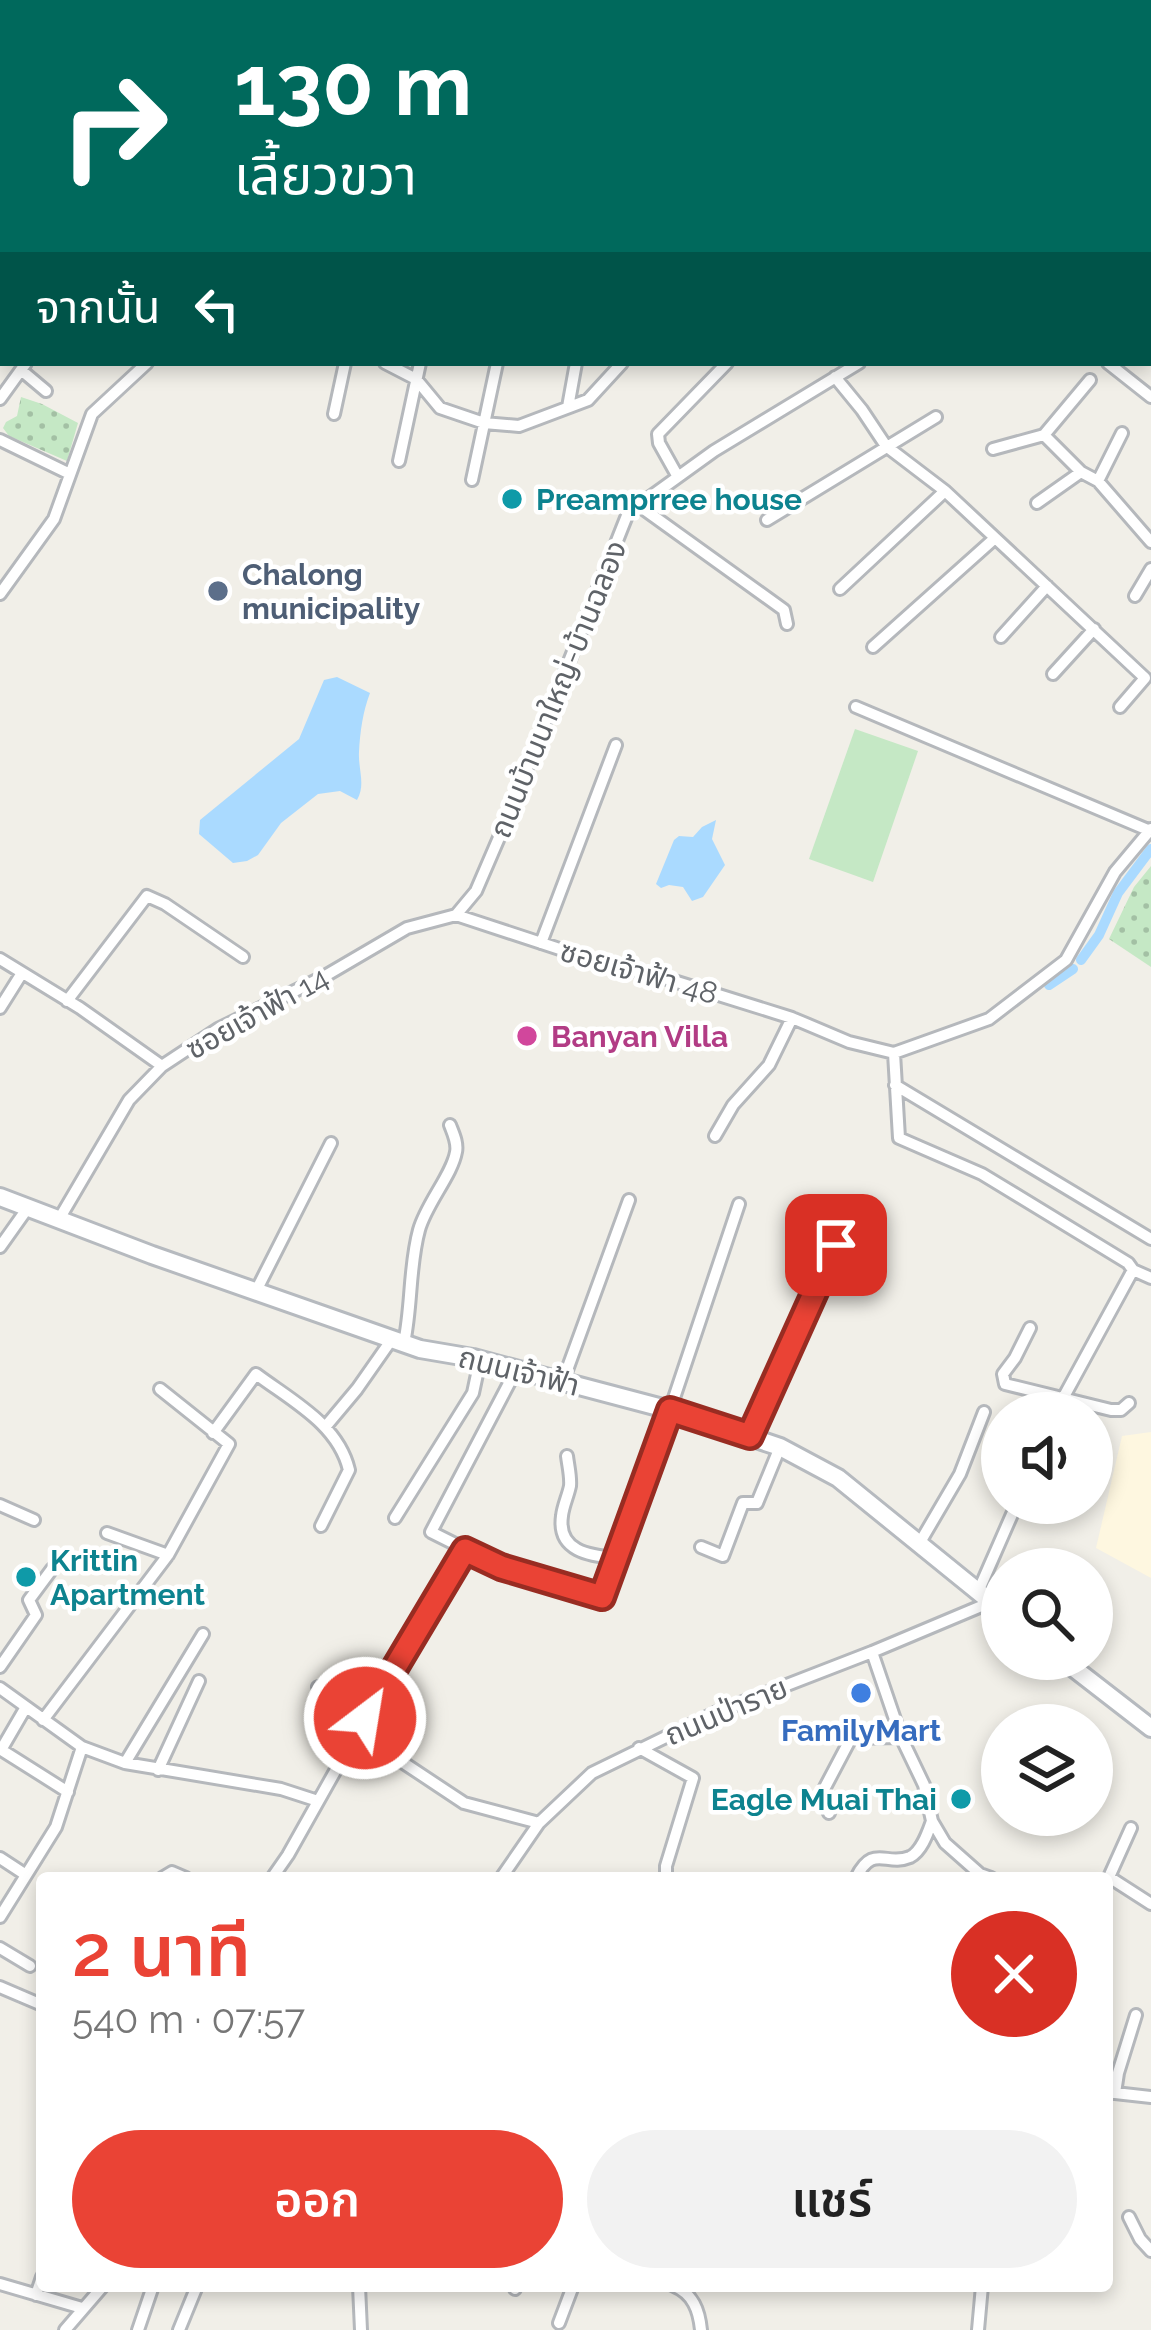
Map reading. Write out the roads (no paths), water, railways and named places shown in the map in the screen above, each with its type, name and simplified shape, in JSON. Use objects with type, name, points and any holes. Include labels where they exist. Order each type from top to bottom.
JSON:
[{"type":"main road","name":"ถนนเจ้าฟ้า","points":[[0,1197],[398,1341],[670,1410],[780,1447],[838,1478],[981,1595]]},
{"type":"main road","points":[[1089,1680],[1151,1728]]},
{"type":"street","points":[[0,399],[24,366],[46,391]]},
{"type":"street","points":[[0,594],[54,519],[92,414],[144,366]]},
{"type":"street","points":[[334,414],[344,366]]},
{"type":"street","points":[[390,366],[416,380],[440,408],[484,423],[519,426],[587,400],[619,366]]},
{"type":"street","points":[[399,461],[419,366]]},
{"type":"street","points":[[472,481],[496,366]]},
{"type":"street","points":[[568,407],[575,366]]},
{"type":"street","points":[[678,477],[658,434],[724,366]]},
{"type":"street","name":"ถนนบ้านนาใหญ่-บ้านฉลอง","points":[[456,915],[476,891],[628,513],[714,451],[854,366]]},
{"type":"street","points":[[1113,366],[1151,397]]},
{"type":"street","points":[[835,377],[886,446],[945,491],[1145,678],[1120,707]]},
{"type":"street","points":[[993,449],[1044,435],[1090,380]]},
{"type":"street","points":[[767,520],[936,417]]},
{"type":"street","points":[[1098,481],[1122,433]]},
{"type":"street","points":[[1044,435],[1098,481],[1151,542]]},
{"type":"street","points":[[0,440],[70,474]]},
{"type":"street","points":[[1036,502],[1082,472]]},
{"type":"street","points":[[841,589],[945,491]]},
{"type":"street","points":[[638,505],[784,610],[787,624]]},
{"type":"street","points":[[873,647],[995,538]]},
{"type":"street","points":[[1135,596],[1151,568]]},
{"type":"street","points":[[1000,637],[1047,586]]},
{"type":"street","points":[[1053,674],[1094,629]]},
{"type":"street","points":[[856,707],[1150,830],[1115,872],[1066,960],[988,1019],[894,1053],[899,1138],[982,1174],[1151,1278]]},
{"type":"street","points":[[541,943],[616,745]]},
{"type":"street","points":[[67,1001],[147,896],[243,957]]},
{"type":"street","name":"ซอยเจ้าฟ้า 48","points":[[456,915],[894,1053]]},
{"type":"street","name":"ซอยเจ้าฟ้า 14","points":[[58,1221],[129,1100],[162,1066],[218,1029],[325,976],[407,928],[456,915]]},
{"type":"street","points":[[0,959],[162,1066]]},
{"type":"street","points":[[0,1008],[22,973]]},
{"type":"street","points":[[715,1136],[733,1105],[770,1065],[792,1018]]},
{"type":"street","points":[[895,1085],[1151,1240]]},
{"type":"street","points":[[326,1426],[398,1341],[410,1315],[418,1233],[456,1155],[450,1125]]},
{"type":"street","points":[[256,1291],[331,1143]]},
{"type":"street","points":[[563,1381],[629,1200]]},
{"type":"street","points":[[516,1370],[431,1532],[501,1567],[602,1597],[739,1204]]},
{"type":"street","points":[[0,1247],[27,1209]]},
{"type":"street","points":[[750,1436],[836,1245]]},
{"type":"street","points":[[1066,1392],[1133,1270]]},
{"type":"street","points":[[1030,1328],[1003,1382],[1038,1392]]},
{"type":"street","points":[[395,1518],[473,1393],[480,1360]]},
{"type":"street","points":[[213,1433],[256,1374],[326,1426],[349,1470],[321,1526]]},
{"type":"street","points":[[43,1720],[168,1555],[229,1444],[160,1389]]},
{"type":"street","points":[[1113,1410],[1129,1403]]},
{"type":"street","points":[[919,1544],[960,1474],[981,1417]]},
{"type":"street","points":[[700,1546],[723,1556],[743,1503],[757,1503],[780,1447]]},
{"type":"street","points":[[567,1456],[570,1484],[561,1530],[582,1554],[616,1558]]},
{"type":"street","points":[[0,1505],[34,1520]]},
{"type":"street","points":[[107,1533],[168,1555]]},
{"type":"street","points":[[276,1872],[465,1550]]},
{"type":"street","points":[[0,1667],[35,1615],[28,1600],[52,1569]]},
{"type":"street","name":"ถนนป่าราย","points":[[506,1872],[539,1823],[592,1773],[717,1712],[981,1606]]},
{"type":"street","points":[[125,1762],[203,1634]]},
{"type":"street","points":[[872,1652],[901,1737],[924,1785],[932,1821],[945,1843],[977,1872]]},
{"type":"street","points":[[158,1770],[199,1682]]},
{"type":"street","points":[[0,1688],[82,1747],[158,1770],[281,1789],[318,1801]]},
{"type":"street","points":[[318,1688],[365,1718]]},
{"type":"street","points":[[26,1707],[0,1749],[68,1792]]},
{"type":"street","points":[[357,1732],[464,1804],[539,1823]]},
{"type":"street","points":[[829,1813],[822,1793],[851,1738],[901,1737]]},
{"type":"street","points":[[0,1917],[56,1827],[82,1747]]},
{"type":"street","points":[[640,1748],[693,1778],[666,1872]]},
{"type":"street","points":[[859,1872],[871,1859],[914,1855],[932,1821]]},
{"type":"street","points":[[1111,1872],[1131,1828]]},
{"type":"street","points":[[0,1858],[26,1875]]},
{"type":"street","points":[[1113,1880],[1151,1904]]},
{"type":"street","points":[[0,1948],[31,1966]]},
{"type":"street","points":[[0,1987],[36,2002]]},
{"type":"street","points":[[1113,2087],[1136,2015]]},
{"type":"street","points":[[1113,2093],[1151,2097]]},
{"type":"street","points":[[1129,2217],[1151,2251]]},
{"type":"street","points":[[0,2284],[82,2308]]},
{"type":"street","points":[[65,2330],[97,2292]]},
{"type":"street","points":[[138,2330],[151,2292]]},
{"type":"street","points":[[178,2330],[194,2292]]},
{"type":"street","points":[[359,2292],[361,2330]]},
{"type":"street","points":[[559,2323],[572,2292]]},
{"type":"street","points":[[687,2292],[697,2308],[701,2330]]},
{"type":"street","points":[[978,2330],[980,2292]]},
{"type":"water","points":[[337,677],[370,693],[361,729],[357,800],[340,791],[318,794],[281,823],[258,855],[233,863],[199,834],[200,820],[299,739],[324,680]]},
{"type":"water","points":[[716,820],[712,839],[725,865],[703,897],[692,901],[683,887],[656,884],[674,840],[693,837]]},
{"type":"waterway","points":[[1081,960],[1099,935],[1118,893],[1151,849]]},
{"type":"waterway","points":[[1049,985],[1073,969]]},
{"type":"place","name":"Preamprree house","points":[[512,499]]},
{"type":"place","name":"Chalong municipality","points":[[218,591]]},
{"type":"place","name":"Banyan Villa","points":[[527,1036]]},
{"type":"place","name":"Krittin Apartment","points":[[26,1577]]},
{"type":"place","name":"FamilyMart","points":[[861,1693]]},
{"type":"place","name":"Eagle Muai Thai","points":[[961,1799]]}]
